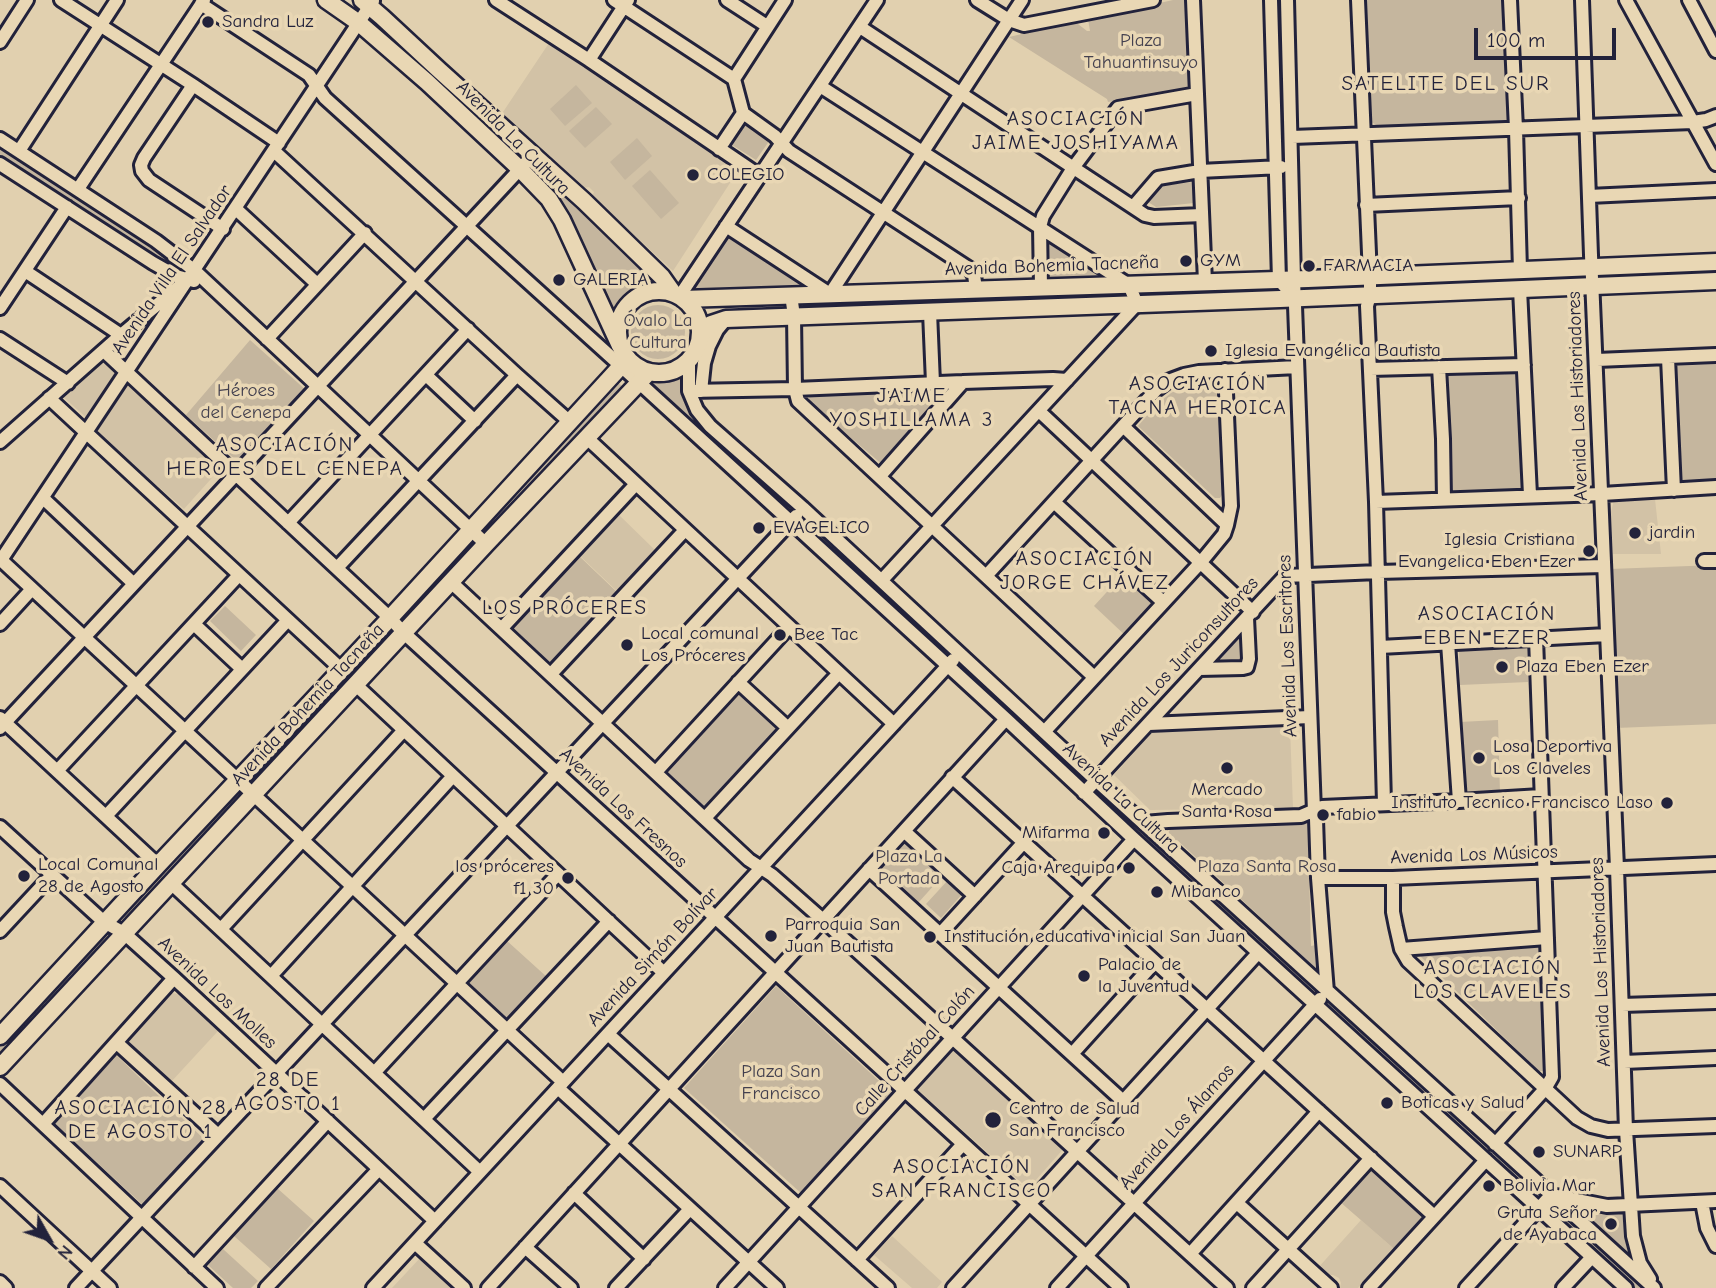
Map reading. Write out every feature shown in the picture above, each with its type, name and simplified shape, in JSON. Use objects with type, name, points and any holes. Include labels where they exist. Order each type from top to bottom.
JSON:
[{"type":"main road","name":"Avenida La Cultura","points":[[326,0],[433,76],[533,155],[594,210],[679,296]]},
{"type":"main road","name":"Avenida La Cultura","points":[[368,2],[556,209],[622,355]]},
{"type":"main road","name":"Avenida Bohemia Tacneña","points":[[679,296],[1286,280],[1716,262]]},
{"type":"main road","points":[[700,336],[691,306],[679,296],[658,291],[645,293],[634,299],[619,320],[617,333],[622,355],[638,368],[644,378],[681,367],[696,349],[700,336],[710,324],[726,319],[1716,281]]},
{"type":"main road","name":"Avenida Bohemia Tacneña","points":[[0,1036],[570,422],[622,355]]},
{"type":"main road","name":"Avenida Bohemia Tacneña","points":[[0,1067],[644,378]]},
{"type":"street","points":[[0,42],[27,0]]},
{"type":"street","points":[[61,0],[193,85],[277,147],[468,330],[570,422]]},
{"type":"street","points":[[19,151],[117,0]]},
{"type":"street","points":[[496,0],[760,176]]},
{"type":"street","points":[[727,0],[767,26]]},
{"type":"street","points":[[734,79],[785,0]]},
{"type":"street","points":[[679,296],[877,0]]},
{"type":"street","points":[[978,0],[1009,20],[1024,25],[1153,0]]},
{"type":"street","points":[[726,226],[830,294],[1022,0]]},
{"type":"street","points":[[1193,0],[1205,282]]},
{"type":"street","name":"Avenida Los Escritores","points":[[1271,0],[1275,168],[1286,280],[1295,298],[1314,811],[1327,992]]},
{"type":"street","name":"Avenida Los Escritores","points":[[1286,280],[1292,166],[1287,0]]},
{"type":"street","points":[[1358,0],[1370,276],[1367,306],[1376,502],[1384,803]]},
{"type":"street","points":[[1510,0],[1520,270]]},
{"type":"street","name":"Avenida Los Historiadores","points":[[1582,0],[1630,1205],[1636,1250],[1655,1288]]},
{"type":"street","points":[[1626,0],[1716,164]]},
{"type":"street","points":[[1689,0],[1716,51]]},
{"type":"street","points":[[78,189],[202,2],[309,75],[325,98],[466,226],[622,355]]},
{"type":"street","name":"Avenida Villa El Salvador","points":[[1,560],[359,23],[368,2]]},
{"type":"street","points":[[589,60],[622,2],[734,79],[743,113],[775,136],[789,150],[970,269],[974,275],[976,289]]},
{"type":"street","points":[[860,27],[1149,217],[1202,215]]},
{"type":"street","points":[[193,85],[141,165],[149,180],[223,229]]},
{"type":"street","points":[[820,86],[1129,285],[1137,304],[882,580]]},
{"type":"street","points":[[1041,287],[1040,227],[1043,216],[1073,168],[1118,108],[1197,94]]},
{"type":"street","points":[[719,149],[743,113]]},
{"type":"street","points":[[1292,137],[1693,122],[1716,116]]},
{"type":"street","points":[[0,139],[156,241],[192,275],[211,287],[486,544]]},
{"type":"street","points":[[158,864],[2,723],[533,155]]},
{"type":"street","points":[[1133,207],[1158,178],[1200,171],[1292,166]]},
{"type":"street","points":[[0,181],[4,167],[159,267],[176,276],[192,275]]},
{"type":"street","points":[[1589,196],[1716,191]]},
{"type":"street","points":[[1366,205],[1519,198]]},
{"type":"street","points":[[0,309],[67,208]]},
{"type":"street","points":[[236,209],[317,285]]},
{"type":"street","points":[[267,339],[365,233]]},
{"type":"street","points":[[25,271],[121,335]]},
{"type":"street","points":[[0,442],[192,275]]},
{"type":"street","points":[[1520,289],[1530,495]]},
{"type":"street","points":[[792,295],[795,389],[798,401],[1094,677]]},
{"type":"street","points":[[930,312],[933,383]]},
{"type":"street","points":[[726,319],[709,346],[695,391],[1067,380]]},
{"type":"street","points":[[288,523],[468,330]]},
{"type":"street","points":[[0,339],[68,383]]},
{"type":"street","name":"Avenida Los Fresnos","points":[[104,351],[404,633],[1121,1288]]},
{"type":"street","points":[[1597,360],[1716,355]]},
{"type":"street","points":[[1668,358],[1674,490]]},
{"type":"street","name":"Avenida La Cultura","points":[[689,359],[697,410],[710,426],[882,580],[1327,992],[1655,1288]]},
{"type":"street","points":[[1370,369],[1524,365]]},
{"type":"street","points":[[986,576],[1156,390],[1184,374],[1297,367]]},
{"type":"street","points":[[1439,367],[1444,499]]},
{"type":"street","points":[[1045,731],[1217,544],[1227,525],[1231,506],[1225,370]]},
{"type":"street","points":[[426,375],[475,421]]},
{"type":"street","points":[[337,568],[517,375]]},
{"type":"street","name":"Avenida La Cultura","points":[[644,378],[791,521],[1084,793],[1626,1288]]},
{"type":"street","points":[[880,476],[963,382]]},
{"type":"street","points":[[49,398],[342,670]]},
{"type":"street","points":[[1039,411],[1201,562],[1250,615],[1247,667],[1199,669]]},
{"type":"street","points":[[1123,426],[1227,525]]},
{"type":"street","points":[[587,439],[894,724]]},
{"type":"street","points":[[502,628],[636,484]]},
{"type":"street","points":[[1376,502],[1716,487]]},
{"type":"street","points":[[43,498],[134,584]]},
{"type":"street","points":[[1054,502],[1163,603]]},
{"type":"street","points":[[76,1288],[803,508]]},
{"type":"street","points":[[551,674],[685,530]]},
{"type":"street","points":[[1,560],[507,1030],[619,1144],[777,1288]]},
{"type":"street","name":"Avenida Los Juriconsultores","points":[[1084,793],[1285,576],[1604,566]]},
{"type":"street","points":[[57,771],[239,575]]},
{"type":"street","points":[[451,582],[749,860],[772,875],[823,920],[1227,1288]]},
{"type":"street","points":[[0,624],[32,589]]},
{"type":"street","points":[[106,816],[288,620]]},
{"type":"street","points":[[194,624],[242,669]]},
{"type":"street","points":[[656,772],[789,627]]},
{"type":"street","points":[[1380,647],[1607,635]]},
{"type":"street","points":[[1495,1144],[1545,1089],[1552,1077],[1536,638]]},
{"type":"street","points":[[1448,643],[1458,802]]},
{"type":"street","name":"Avenida Simón Bolívar","points":[[373,1288],[960,652]]},
{"type":"street","points":[[705,818],[839,673]]},
{"type":"street","points":[[738,682],[788,728]]},
{"type":"street","points":[[356,685],[664,973]]},
{"type":"street","points":[[1149,724],[1310,717]]},
{"type":"street","points":[[488,1288],[1006,719]]},
{"type":"street","points":[[221,929],[404,730]]},
{"type":"street","points":[[271,976],[453,776]]},
{"type":"street","points":[[952,777],[1434,1216]]},
{"type":"street","points":[[1144,823],[1301,816],[1322,807],[1541,796]]},
{"type":"street","name":"Avenida Los Molles","points":[[0,827],[104,922],[124,933],[174,978],[435,1221]]},
{"type":"street","points":[[904,831],[975,896]]},
{"type":"street","name":"Calle Cristóbal Colón","points":[[725,1288],[1134,839]]},
{"type":"street","points":[[940,934],[1024,842]]},
{"type":"street","name":"Avenida Los Músicos","points":[[1318,878],[1393,878],[1716,864]]},
{"type":"street","points":[[869,869],[1123,1101]]},
{"type":"street","points":[[374,1072],[558,874]]},
{"type":"street","points":[[0,931],[51,876]]},
{"type":"street","points":[[1393,878],[1393,912],[1401,949],[1415,969],[1583,1123],[1617,1131],[1716,1126]]},
{"type":"street","points":[[171,883],[480,1172]]},
{"type":"street","points":[[424,1119],[609,921]]},
{"type":"street","points":[[1401,949],[1546,938]]},
{"type":"street","points":[[953,1288],[1258,953]]},
{"type":"street","points":[[1072,1054],[1156,962]]},
{"type":"street","points":[[43,1124],[174,978]]},
{"type":"street","name":"Avenida Los Álamos","points":[[1057,1288],[1327,992]]},
{"type":"street","points":[[1622,1005],[1716,1002]]},
{"type":"street","points":[[608,1034],[888,1288]]},
{"type":"street","points":[[117,1043],[218,1135]]},
{"type":"street","points":[[1624,1062],[1716,1058]]},
{"type":"street","points":[[0,1084],[217,1288]]},
{"type":"street","points":[[1190,1254],[1319,1111]]},
{"type":"street","points":[[194,1267],[328,1121]]},
{"type":"street","points":[[857,1260],[963,1144]]},
{"type":"street","points":[[1253,1288],[1371,1158]]},
{"type":"street","points":[[1369,1288],[1486,1160]]},
{"type":"street","points":[[266,1288],[379,1169]]},
{"type":"street","points":[[0,1186],[110,1288]]},
{"type":"street","points":[[574,1194],[644,1259]]},
{"type":"street","points":[[1466,1288],[1551,1195],[1595,1204],[1716,1201]]},
{"type":"street","points":[[1702,1202],[1707,1228],[1716,1246]]},
{"type":"street","points":[[1237,1203],[1331,1288]]},
{"type":"street","points":[[616,1288],[690,1209]]},
{"type":"street","points":[[415,1243],[464,1288]]},
{"type":"street","points":[[525,1247],[571,1288]]},
{"type":"street","points":[[1563,1288],[1592,1257]]},
{"type":"street","points":[[0,1282],[6,1288]]},
{"type":"shaded area","points":[[549,43],[739,169],[673,271],[592,196],[594,192],[589,187],[584,188],[501,115]]},
{"type":"shaded area","points":[[105,358],[120,370],[88,419],[63,397]]},
{"type":"shaded area","points":[[125,382],[219,470],[184,509],[93,430]]},
{"type":"shaded area","name":"jardin","points":[[1655,499],[1661,554],[1613,554],[1611,512],[1614,500]]},
{"type":"shaded area","points":[[616,512],[657,552],[619,593],[579,555]]},
{"type":"shaded area","name":"Mercado Santa Rosa","points":[[1290,727],[1293,808],[1150,810],[1114,775],[1153,731]]},
{"type":"shaded area","points":[[171,993],[179,994],[218,1031],[171,1082],[127,1040]]},
{"type":"shaded area","name":"Centro de Salud San Francisco","points":[[954,1047],[1065,1147],[1028,1189],[917,1089]]},
{"type":"shaded area","points":[[1361,1220],[1393,1248],[1358,1288],[1340,1288],[1339,1278],[1326,1275],[1317,1269]]},
{"type":"shaded area","points":[[892,1236],[942,1282],[937,1288],[912,1288],[874,1255]]},
{"type":"shaded area","points":[[421,1257],[454,1288],[392,1288]]},
{"type":"green space","name":"Plaza Tahuantinsuyo","points":[[1173,0],[1188,0],[1191,84],[1187,88],[1108,102],[1009,37],[1077,21],[1090,31],[1088,19]]},
{"type":"green space","points":[[1365,0],[1508,0],[1512,117],[1507,122],[1379,127],[1367,119]]},
{"type":"green space","points":[[576,85],[592,103],[565,126],[550,109]]},
{"type":"green space","points":[[596,107],[612,124],[585,148],[569,131]]},
{"type":"green space","points":[[748,121],[772,137],[756,160],[732,145]]},
{"type":"green space","points":[[637,138],[652,156],[625,180],[610,162]]},
{"type":"green space","points":[[0,146],[142,238],[177,264],[177,267],[172,269],[0,157]]},
{"type":"green space","points":[[531,166],[660,281],[630,292],[612,316],[529,168]]},
{"type":"green space","points":[[650,170],[679,203],[661,219],[632,186]]},
{"type":"green space","points":[[1193,182],[1194,203],[1156,207],[1148,202],[1158,186]]},
{"type":"green space","points":[[732,233],[816,291],[692,291],[726,236]]},
{"type":"green space","points":[[1052,241],[1104,275],[1104,279],[1050,279],[1047,243]]},
{"type":"green space","name":"Óvalo La Cultura","points":[[658,305],[677,313],[685,332],[677,351],[658,359],[639,351],[631,332],[639,313]]},
{"type":"green space","name":"Héroes del Cenepa","points":[[250,340],[307,391],[240,464],[186,415]]},
{"type":"green space","points":[[1716,364],[1716,483],[1678,484],[1676,366]]},
{"type":"green space","points":[[1521,371],[1525,493],[1450,495],[1445,373]]},
{"type":"green space","points":[[680,377],[682,397],[695,419],[791,507],[790,511],[786,512],[647,382],[665,381]]},
{"type":"green space","points":[[617,382],[625,388],[494,531],[486,524]]},
{"type":"green space","points":[[1199,383],[1219,384],[1220,498],[1215,498],[1138,426],[1157,404],[1171,393],[1184,386]]},
{"type":"green space","points":[[950,389],[884,466],[808,401],[810,395]]},
{"type":"green space","points":[[804,521],[946,648],[947,652],[941,654],[802,526]]},
{"type":"green space","points":[[465,547],[472,553],[409,622],[402,615]]},
{"type":"green space","points":[[576,553],[620,595],[552,669],[508,627]]},
{"type":"green space","points":[[1716,565],[1716,724],[1616,728],[1610,569]]},
{"type":"green space","points":[[1127,570],[1161,602],[1128,638],[1094,606]]},
{"type":"green space","points":[[225,606],[256,635],[241,651],[210,621]]},
{"type":"green space","points":[[387,633],[393,638],[256,785],[250,780]]},
{"type":"green space","points":[[1242,634],[1243,663],[1216,663]]},
{"type":"green space","points":[[1528,645],[1528,682],[1460,685],[1459,648]]},
{"type":"green space","points":[[963,664],[1085,776],[1084,782],[958,670]]},
{"type":"green space","points":[[739,693],[778,730],[703,809],[664,772]]},
{"type":"green space","points":[[1498,720],[1500,793],[1467,795],[1463,791],[1460,722]]},
{"type":"green space","points":[[1098,791],[1316,986],[1317,990],[1311,992],[1096,796]]},
{"type":"green space","points":[[235,793],[242,800],[129,921],[122,915]]},
{"type":"green space","name":"Plaza Santa Rosa","points":[[1304,821],[1311,826],[1312,831],[1308,832],[1311,946],[1316,945],[1316,970],[1294,953],[1295,949],[1168,834],[1171,827],[1177,826]]},
{"type":"green space","name":"Plaza La Portada","points":[[907,839],[945,873],[918,903],[880,869]]},
{"type":"green space","points":[[949,879],[964,892],[941,918],[926,904]]},
{"type":"green space","points":[[102,937],[109,944],[0,1060],[0,1046]]},
{"type":"green space","points":[[506,940],[548,978],[506,1023],[464,984]]},
{"type":"green space","points":[[1541,940],[1550,1067],[1545,1071],[1539,1071],[1421,957],[1420,951]]},
{"type":"green space","name":"Plaza San Francisco","points":[[776,986],[891,1092],[802,1194],[684,1088]]},
{"type":"green space","points":[[1333,1002],[1539,1192],[1540,1196],[1534,1198],[1328,1008]]},
{"type":"green space","points":[[115,1054],[204,1139],[143,1205],[52,1121]]},
{"type":"green space","points":[[1371,1164],[1427,1217],[1399,1248],[1393,1248],[1339,1201]]},
{"type":"green space","points":[[277,1188],[314,1221],[271,1269],[234,1236]]},
{"type":"green space","points":[[1576,1206],[1619,1210],[1622,1213],[1628,1254],[1622,1256],[1575,1210]]},
{"type":"green space","points":[[1553,1207],[1644,1288],[1633,1288],[1550,1212]]},
{"type":"green space","points":[[223,1249],[258,1281],[251,1288],[233,1288],[208,1265]]},
{"type":"place","name":"Sandra Luz","points":[[208,22]]},
{"type":"place","name":"COLEGIO","points":[[693,175]]},
{"type":"place","name":"GYM","points":[[1186,261]]},
{"type":"place","name":"FARMACIA","points":[[1309,266]]},
{"type":"place","name":"GALERIA","points":[[559,280]]},
{"type":"place","name":"Iglesia Evangélica Bautista","points":[[1211,351]]},
{"type":"place","name":"EVAGELICO","points":[[759,528]]},
{"type":"place","name":"jardin","points":[[1635,533]]},
{"type":"place","name":"Iglesia Cristiana Evangelica Eben Ezer","points":[[1589,551]]},
{"type":"place","name":"Bee Tac","points":[[780,635]]},
{"type":"place","name":"Local comunal Los Próceres","points":[[627,645]]},
{"type":"place","name":"Plaza Eben Ezer","points":[[1502,667]]},
{"type":"place","name":"Losa Deportiva Los Claveles","points":[[1479,758]]},
{"type":"place","name":"Mercado Santa Rosa","points":[[1227,768]]},
{"type":"place","name":"Instituto Tecnico Francisco Laso","points":[[1667,803]]},
{"type":"place","name":"fabio","points":[[1323,815]]},
{"type":"place","name":"Mifarma","points":[[1104,833]]},
{"type":"place","name":"Caja Arequipa","points":[[1129,868]]},
{"type":"place","name":"Local Comunal 28 de Agosto","points":[[24,876]]},
{"type":"place","name":"los próceres f1 30","points":[[568,878]]},
{"type":"place","name":"Mibanco","points":[[1157,892]]},
{"type":"place","name":"Parroquia San Juan Bautista","points":[[771,936]]},
{"type":"place","name":"Institución educativa inicial San Juan","points":[[930,937]]},
{"type":"place","name":"Palacio de la Juventud","points":[[1084,976]]},
{"type":"place","name":"Boticas y Salud","points":[[1387,1103]]},
{"type":"place","name":"Centro de Salud San Francisco","points":[[993,1120]]},
{"type":"place","name":"SUNARP","points":[[1539,1152]]},
{"type":"place","name":"Bolivia Mar","points":[[1489,1186]]},
{"type":"place","name":"Gruta Señor de Ayabaca","points":[[1611,1224]]},
{"type":"district","name":"SATELITE DEL SUR","points":[[1446,84]]},
{"type":"district","name":"ASOCIACIÓN JAIME JOSHIYAMA","points":[[1076,131]]},
{"type":"district","name":"ASOCIACIÓN TACNA HEROICA","points":[[1198,396]]},
{"type":"district","name":"JAIME YOSHILLAMA 3","points":[[912,408]]},
{"type":"district","name":"ASOCIACIÓN HEROES DEL CENEPA","points":[[285,457]]},
{"type":"district","name":"ASOCIACIÓN JORGE CHÁVEZ","points":[[1085,571]]},
{"type":"district","name":"LOS PRÓCERES","points":[[565,608]]},
{"type":"district","name":"ASOCIACIÓN EBEN EZER","points":[[1487,626]]},
{"type":"district","name":"ASOCIACIÓN LOS CLAVELES","points":[[1493,980]]},
{"type":"district","name":"28 DE AGOSTO 1","points":[[288,1092]]},
{"type":"district","name":"ASOCIACIÓN 28 DE AGOSTO 1","points":[[141,1120]]},
{"type":"district","name":"ASOCIACIÓN SAN FRANCISCO","points":[[962,1179]]}]
